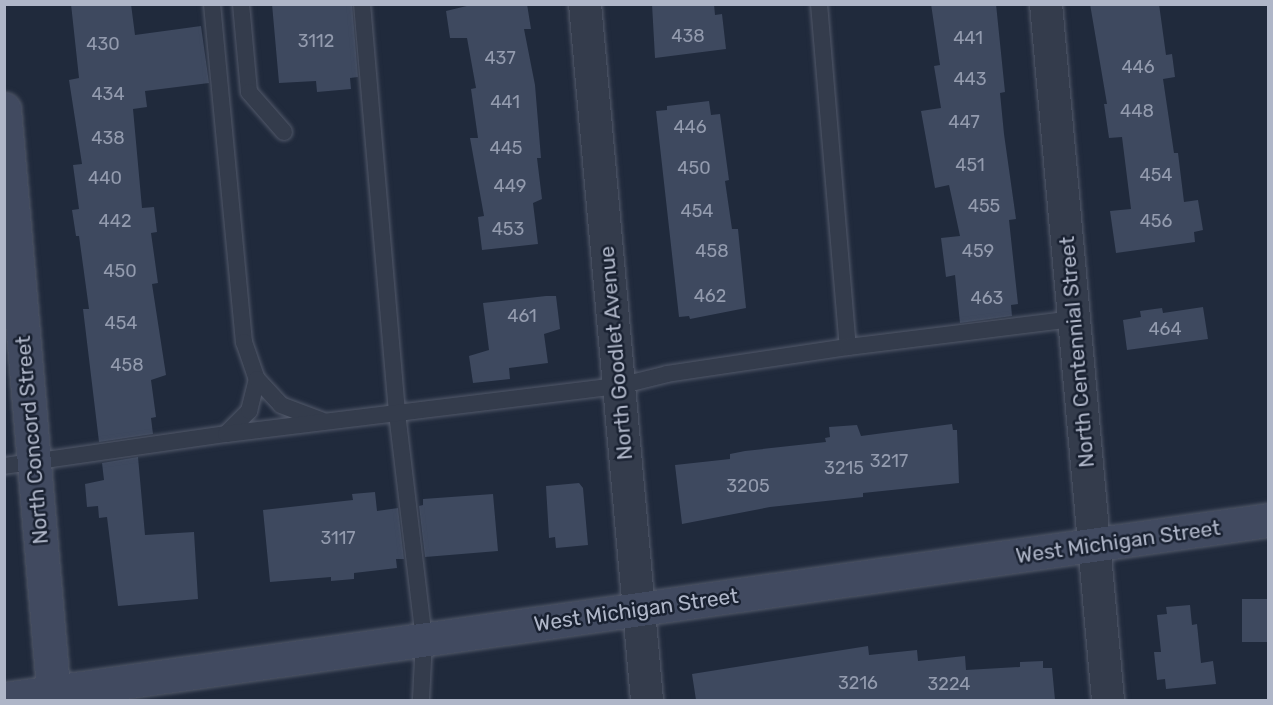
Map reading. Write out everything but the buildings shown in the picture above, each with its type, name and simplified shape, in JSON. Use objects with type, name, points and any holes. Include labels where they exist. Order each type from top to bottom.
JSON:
[{"type":"main road","name":"North Concord Street","points":[[4,109],[19,464],[54,696]]},
{"type":"main road","name":"West Michigan Street","points":[[4,699],[54,696],[424,640],[1094,547],[1269,520]]},
{"type":"street","name":"North Goodlet Avenue","points":[[585,4],[647,700]]},
{"type":"street","name":"North Centennial Street","points":[[1046,4],[1108,700]]},
{"type":"lane","points":[[212,4],[244,342],[257,379],[281,405],[325,421]]},
{"type":"lane","points":[[241,4],[249,92],[284,132]]},
{"type":"lane","points":[[362,4],[397,413],[424,640],[421,700]]},
{"type":"lane","points":[[819,4],[848,347]]},
{"type":"lane","points":[[19,464],[325,421],[619,386],[667,374],[848,347],[1074,319]]},
{"type":"lane","points":[[226,434],[249,411],[257,379]]}]
